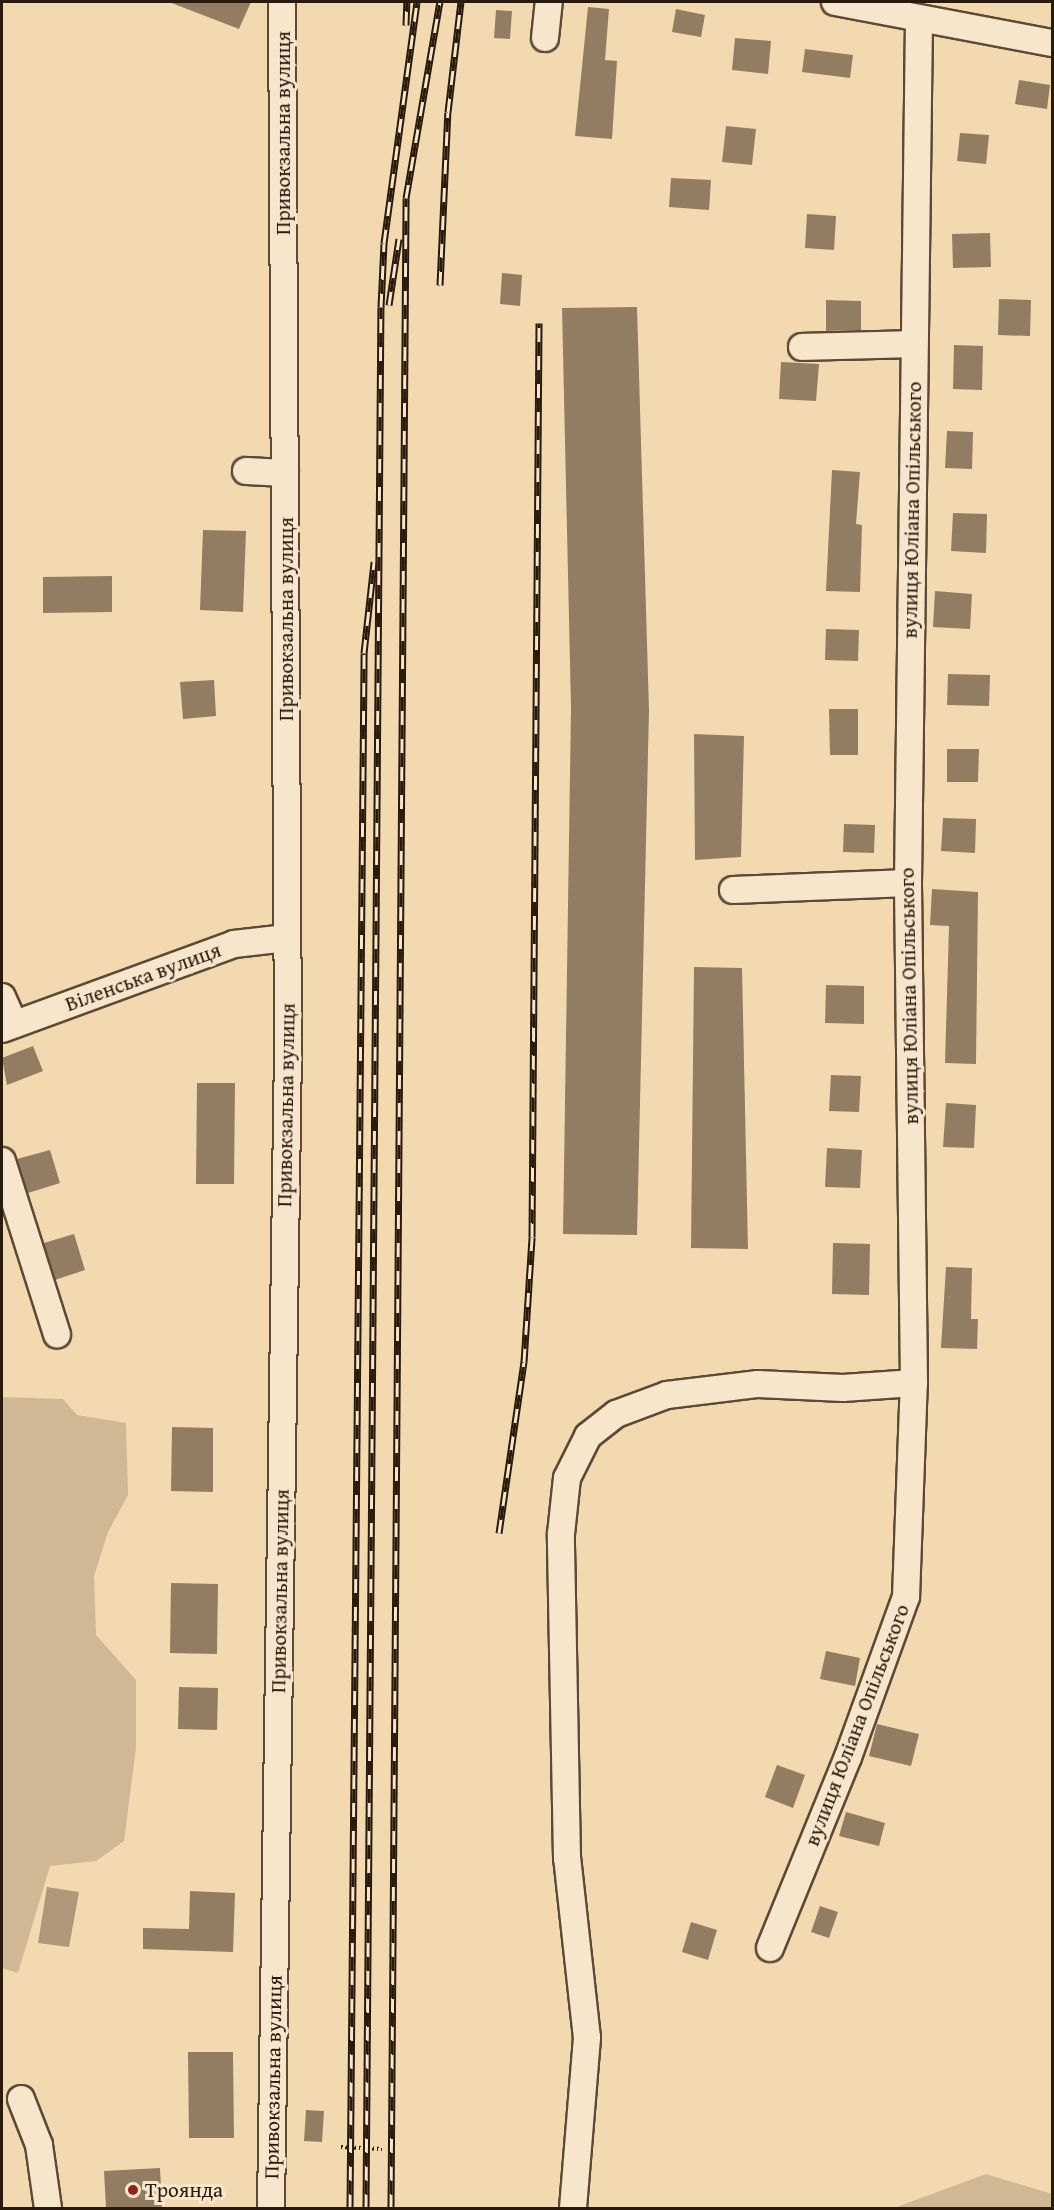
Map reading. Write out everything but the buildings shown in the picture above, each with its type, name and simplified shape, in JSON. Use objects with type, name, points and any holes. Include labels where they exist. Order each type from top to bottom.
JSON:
[{"type":"street","name":"Привокзальна вулиця","points":[[271,2208],[287,938],[282,2]]},
{"type":"street","points":[[545,38],[549,2]]},
{"type":"street","points":[[835,2],[1053,43]]},
{"type":"street","name":"вулиця Юліана Опільського","points":[[770,1948],[848,1757],[906,1597],[914,1383],[908,883],[919,19]]},
{"type":"street","points":[[802,347],[914,344]]},
{"type":"street","points":[[246,471],[285,473]]},
{"type":"street","points":[[733,890],[908,883]]},
{"type":"street","name":"Віленська вулиця","points":[[8,1027],[234,944],[287,938]]},
{"type":"street","points":[[2,997],[8,1027]]},
{"type":"street","points":[[2,1161],[57,1334]]},
{"type":"street","points":[[573,2208],[587,2038],[567,1858],[561,1534],[567,1478],[588,1436],[616,1414],[667,1395],[758,1384],[843,1388],[914,1383]]},
{"type":"street","points":[[21,2099],[39,2145],[48,2208]]},
{"type":"path","points":[[341,2147],[382,2149]]},
{"type":"shaded area","points":[[2,1397],[63,1399],[77,1415],[126,1423],[128,1495],[108,1532],[94,1576],[96,1635],[136,1680],[136,1748],[124,1841],[96,1861],[50,1866],[18,1973],[2,1968]]},
{"type":"shaded area","points":[[47,1887],[79,1892],[69,1947],[38,1943]]},
{"type":"shaded area","points":[[986,2174],[1052,2194],[1052,2208],[894,2208]]},
{"type":"railway","points":[[406,25],[407,2]]},
{"type":"railway","points":[[366,2208],[381,307],[384,243],[417,2]]},
{"type":"railway","points":[[391,2208],[406,198],[440,2]]},
{"type":"railway","points":[[440,285],[448,112],[461,2]]},
{"type":"railway","points":[[389,305],[399,239]]},
{"type":"railway","points":[[499,1533],[524,1362],[532,1237],[539,323]]},
{"type":"railway","points":[[350,2208],[364,653],[374,562]]},
{"type":"place","name":"Троянда","points":[[133,2190]]}]
